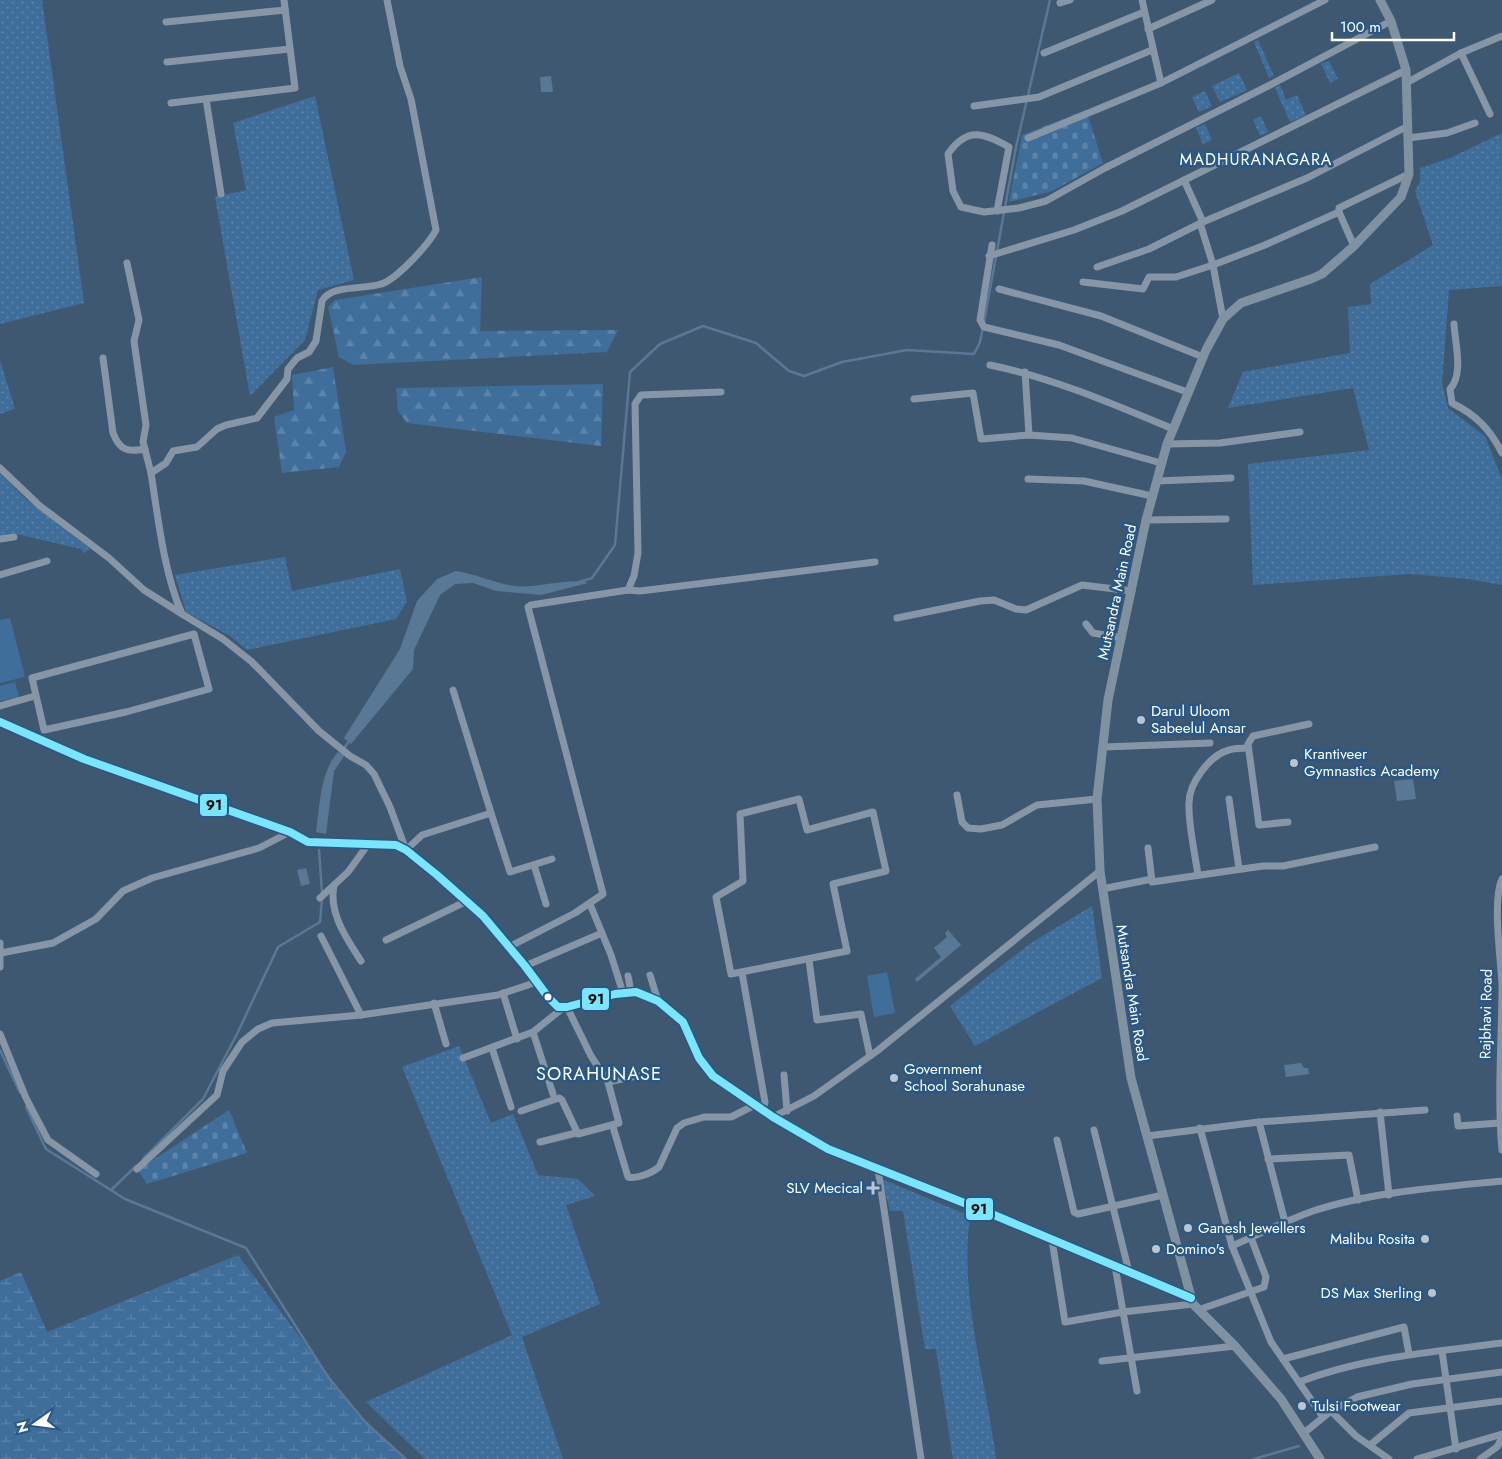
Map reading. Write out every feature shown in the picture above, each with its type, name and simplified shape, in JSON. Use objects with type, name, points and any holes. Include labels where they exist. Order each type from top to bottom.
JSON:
[{"type":"street","points":[[171,103],[295,88],[284,0]]},
{"type":"street","points":[[150,473],[166,463],[174,451],[197,447],[217,429],[226,425],[257,418],[287,378],[288,369],[297,358],[309,352],[316,341],[322,301],[326,296],[335,291],[381,284],[392,279],[431,239],[436,230],[411,98],[400,66],[387,0]]},
{"type":"street","points":[[1060,4],[1070,0]]},
{"type":"street","points":[[1142,0],[1161,83]]},
{"type":"street","points":[[1148,30],[1212,0]]},
{"type":"street","points":[[1028,138],[1161,83],[1325,0]]},
{"type":"street","name":"Mutsandra Main Road","points":[[1194,1304],[1131,1078],[1102,889],[1097,799],[1108,700],[1146,520],[1161,462],[1187,392],[1223,319],[1235,307],[1252,298],[1322,274],[1354,246],[1401,197],[1409,174],[1408,82],[1391,21],[1380,0]]},
{"type":"street","points":[[166,22],[285,10]]},
{"type":"street","points":[[1044,53],[1144,12]]},
{"type":"street","points":[[997,210],[1009,147],[988,135],[970,135],[955,144],[948,154],[954,191],[961,207],[984,212],[1019,208],[1046,201],[1106,168],[1270,86],[1391,21]]},
{"type":"street","points":[[1408,82],[1461,53],[1502,36]]},
{"type":"street","points":[[167,62],[290,48]]},
{"type":"street","points":[[974,106],[1039,97],[1152,50]]},
{"type":"street","points":[[1461,53],[1490,114]]},
{"type":"street","points":[[989,256],[1074,230],[1122,211],[1406,70]]},
{"type":"street","points":[[206,98],[221,194]]},
{"type":"street","points":[[1408,138],[1447,133],[1475,122]]},
{"type":"street","points":[[1097,267],[1149,248],[1202,222],[1307,178],[1408,126]]},
{"type":"street","points":[[1083,282],[1143,289],[1149,278],[1176,277],[1265,245],[1338,212],[1339,208],[1409,174]]},
{"type":"street","points":[[1184,180],[1202,222],[1213,265],[1223,319]]},
{"type":"street","points":[[1338,212],[1354,246]]},
{"type":"street","points":[[992,245],[980,320],[984,327],[989,330],[1034,337],[1059,345],[1187,392]]},
{"type":"street","points":[[127,263],[138,320],[134,340],[146,425],[143,442],[167,563],[182,614]]},
{"type":"street","points":[[999,289],[1101,316],[1203,357]]},
{"type":"street","points":[[1454,324],[1457,367],[1456,384],[1450,389],[1452,402],[1482,423],[1493,435],[1502,453]]},
{"type":"street","points":[[103,358],[113,433],[117,442],[123,449],[130,452],[145,449]]},
{"type":"street","points":[[990,365],[1025,372],[1100,399],[1173,429]]},
{"type":"street","points":[[1025,372],[1028,435]]},
{"type":"street","points":[[628,590],[634,576],[638,553],[635,404],[637,398],[641,395],[721,392]]},
{"type":"street","points":[[914,399],[972,393],[981,439],[1028,435],[1072,438],[1161,462]]},
{"type":"street","points":[[1167,444],[1220,444],[1300,432]]},
{"type":"street","points":[[0,468],[40,506],[109,558],[144,590],[223,639],[252,662],[319,731],[350,756],[366,765],[374,774],[390,807],[406,850]]},
{"type":"street","points":[[1157,481],[1231,478]]},
{"type":"street","points":[[1028,479],[1084,480],[1152,496]]},
{"type":"street","points":[[1146,520],[1226,519]]},
{"type":"street","points":[[0,539],[14,537]]},
{"type":"street","points":[[0,575],[47,561]]},
{"type":"street","points":[[510,947],[590,904],[603,894],[528,607],[628,590],[640,591],[875,562]]},
{"type":"street","points":[[897,618],[980,601],[994,600],[1026,610],[1082,585],[1132,591]]},
{"type":"street","points":[[1086,624],[1093,633],[1122,638]]},
{"type":"street","points":[[194,634],[208,689],[126,712],[44,730],[35,696],[32,678],[194,634]]},
{"type":"street","points":[[453,690],[510,872],[552,859]]},
{"type":"street","points":[[0,706],[35,696]]},
{"type":"street","points":[[0,722],[84,759],[290,832],[308,842],[396,845],[406,850],[467,901],[510,947],[548,997],[565,1008],[591,1056],[608,1082],[619,1120],[618,1125],[581,1135],[576,1133],[540,1142]]},
{"type":"street","points":[[1288,822],[1259,825],[1248,748],[1253,736],[1309,724]]},
{"type":"street","points":[[1104,747],[1210,743]]},
{"type":"street","points":[[1198,875],[1188,802],[1191,790],[1198,777],[1216,756],[1229,750],[1248,748]]},
{"type":"street","points":[[956,795],[962,822],[968,828],[981,829],[1002,826],[1037,805],[1097,799]]},
{"type":"street","points":[[799,799],[807,830],[873,812],[886,871],[833,884],[847,951],[742,973],[731,974],[716,897],[743,881],[740,814],[799,799]]},
{"type":"street","points":[[1229,799],[1239,869]]},
{"type":"street","points":[[406,850],[422,835],[492,813]]},
{"type":"street","points":[[1,953],[53,943],[96,919],[123,891],[152,878],[259,848],[290,832]]},
{"type":"street","points":[[322,896],[348,872],[369,843]]},
{"type":"street","points":[[1148,848],[1152,882],[1239,869],[1283,866],[1375,848]]},
{"type":"street","points":[[534,865],[546,904]]},
{"type":"street","points":[[773,1117],[814,1096],[870,1056],[1100,871]]},
{"type":"street","points":[[1102,889],[1152,879]]},
{"type":"street","name":"Rajbhavi Road","points":[[1502,879],[1499,886],[1502,1024],[1500,1123],[1502,1150]]},
{"type":"street","points":[[334,885],[333,902],[337,918],[361,961]]},
{"type":"street","points":[[386,940],[467,901]]},
{"type":"street","points":[[590,904],[627,993]]},
{"type":"street","points":[[525,966],[602,934]]},
{"type":"street","points":[[321,936],[361,1015]]},
{"type":"street","points":[[0,944],[0,966]]},
{"type":"street","points":[[809,960],[817,1020],[861,1014],[870,1056]]},
{"type":"street","points":[[742,973],[765,1102],[763,1110]]},
{"type":"street","points":[[650,975],[658,1001]]},
{"type":"street","points":[[627,993],[628,976]]},
{"type":"street","points":[[137,1169],[217,1096],[223,1071],[242,1042],[251,1033],[272,1023],[361,1015],[503,993],[536,982]]},
{"type":"street","points":[[463,1058],[534,1032],[565,1008],[636,992],[658,1001],[683,1022],[699,1058],[713,1076],[773,1117],[828,1149],[1115,1266],[1194,1304],[1235,1346],[1281,1399],[1320,1459]]},
{"type":"street","points":[[503,993],[517,1039]]},
{"type":"street","points":[[434,1003],[446,1044]]},
{"type":"street","points":[[534,1032],[553,1094]]},
{"type":"street","points":[[0,1034],[26,1098],[48,1140],[96,1174]]},
{"type":"street","points":[[492,1048],[511,1107]]},
{"type":"street","points":[[608,1082],[646,1074]]},
{"type":"street","points":[[784,1075],[787,1111]]},
{"type":"street","points":[[521,1111],[561,1098],[576,1133]]},
{"type":"street","points":[[613,1127],[628,1177],[635,1178],[660,1167],[677,1128],[684,1123],[704,1117],[731,1117],[741,1114],[755,1105]]},
{"type":"street","points":[[1147,1136],[1259,1122],[1425,1110]]},
{"type":"street","points":[[1380,1112],[1389,1195]]},
{"type":"street","points":[[1457,1116],[1458,1126],[1500,1123]]},
{"type":"street","points":[[1259,1122],[1284,1222]]},
{"type":"street","points":[[1200,1128],[1232,1246],[1239,1259],[1250,1294],[1271,1342],[1323,1417]]},
{"type":"street","points":[[1094,1130],[1129,1272]]},
{"type":"street","points":[[1057,1140],[1074,1212],[1082,1214],[1163,1195]]},
{"type":"street","points":[[1268,1159],[1349,1155],[1358,1200]]},
{"type":"street","points":[[878,1169],[921,1459]]},
{"type":"street","points":[[1232,1246],[1284,1222],[1314,1211],[1358,1200],[1502,1181]]},
{"type":"street","points":[[1052,1240],[1065,1322],[1123,1312],[1194,1304],[1250,1294],[1264,1287],[1266,1277],[1251,1238]]},
{"type":"street","points":[[1115,1266],[1137,1391]]},
{"type":"street","points":[[1283,1359],[1404,1326],[1409,1354]]},
{"type":"street","points":[[1299,1382],[1324,1373],[1409,1354],[1502,1343]]},
{"type":"street","points":[[1102,1361],[1235,1346]]},
{"type":"street","points":[[1442,1351],[1456,1449]]},
{"type":"street","points":[[1304,1433],[1331,1411],[1357,1397],[1412,1384],[1502,1372]]},
{"type":"street","points":[[1370,1446],[1407,1414],[1502,1401]]},
{"type":"street","points":[[1331,1411],[1356,1436],[1389,1459]]},
{"type":"street","points":[[1417,1459],[1502,1434]]},
{"type":"street","points":[[1480,1459],[1497,1447],[1502,1438]]},
{"type":"green space","points":[[0,0],[42,0],[84,303],[0,324]]},
{"type":"green space","points":[[1258,40],[1274,76],[1269,78],[1254,42]]},
{"type":"green space","points":[[1329,61],[1338,79],[1330,83],[1321,64]]},
{"type":"green space","points":[[1239,73],[1247,90],[1220,102],[1212,86]]},
{"type":"green space","points":[[1280,85],[1286,100],[1297,95],[1306,115],[1290,122],[1275,88]]},
{"type":"green space","points":[[1205,91],[1212,106],[1199,112],[1192,97]]},
{"type":"green space","points":[[315,96],[354,280],[318,290],[305,340],[250,396],[215,197],[246,190],[233,123]]},
{"type":"green space","points":[[1086,110],[1103,163],[1052,191],[1009,202],[1022,135]]},
{"type":"green space","points":[[1261,116],[1268,132],[1260,136],[1253,120]]},
{"type":"green space","points":[[1205,124],[1212,140],[1203,144],[1196,128]]},
{"type":"green space","points":[[1502,133],[1502,286],[1449,290],[1442,383],[1448,408],[1485,436],[1502,479],[1502,585],[1468,579],[1410,574],[1253,585],[1248,464],[1369,450],[1353,388],[1228,408],[1243,372],[1350,353],[1348,307],[1371,304],[1370,284],[1433,245],[1415,191],[1420,182],[1420,168],[1450,158]]},
{"type":"green space","points":[[482,277],[480,331],[618,330],[607,352],[353,365],[339,357],[328,307],[335,300]]},
{"type":"green space","points":[[0,360],[15,409],[0,414]]},
{"type":"green space","points":[[333,367],[346,452],[339,467],[282,473],[274,417],[294,410],[292,375]]},
{"type":"green space","points":[[603,384],[601,446],[407,423],[398,411],[396,388]]},
{"type":"green space","points":[[0,473],[26,499],[90,549],[84,553],[81,549],[12,533],[0,536]]},
{"type":"green space","points":[[285,557],[292,591],[400,569],[407,602],[396,619],[247,650],[230,636],[186,612],[175,575]]},
{"type":"green space","points":[[10,618],[25,677],[0,683],[0,620]]},
{"type":"green space","points":[[15,682],[19,697],[0,701],[0,686]]},
{"type":"green space","points":[[1092,906],[1102,978],[975,1046],[950,1006],[1031,943]]},
{"type":"green space","points":[[887,972],[895,1013],[874,1017],[867,976]]},
{"type":"green space","points":[[459,1046],[491,1123],[513,1114],[538,1175],[578,1179],[595,1196],[566,1205],[600,1304],[522,1337],[563,1459],[425,1459],[366,1402],[512,1335],[402,1067]]},
{"type":"green space","points":[[229,1110],[247,1153],[147,1184],[138,1170]]},
{"type":"green space","points":[[882,1179],[970,1216],[968,1277],[971,1307],[996,1459],[953,1459],[936,1349],[925,1349],[903,1211],[890,1211]]},
{"type":"green space","points":[[238,1255],[356,1411],[405,1459],[0,1459],[0,1281],[21,1272],[47,1332]]},
{"type":"shaded area","points":[[551,76],[553,92],[541,92],[540,77]]},
{"type":"shaded area","points":[[456,571],[514,586],[574,581],[588,583],[541,595],[496,591],[473,583],[455,584],[440,595],[414,650],[413,669],[351,744],[344,738],[400,649],[417,601],[437,579]]},
{"type":"shaded area","points":[[338,752],[345,755],[334,771],[326,834],[316,832],[324,779],[332,760]]},
{"type":"shaded area","points":[[1413,779],[1416,799],[1397,801],[1394,781]]},
{"type":"shaded area","points":[[306,868],[310,884],[301,886],[297,870]]},
{"type":"shaded area","points":[[948,930],[961,945],[917,982],[915,979],[941,957],[934,948],[947,937],[945,933]]},
{"type":"shaded area","points":[[1301,1063],[1304,1068],[1308,1068],[1309,1074],[1286,1077],[1284,1065]]},
{"type":"waterway","points":[[984,322],[1016,147],[1050,0]]},
{"type":"waterway","points":[[579,582],[592,578],[615,545],[630,372],[660,344],[703,326],[756,343],[789,371],[804,376],[842,362],[907,350],[974,354],[980,342],[983,327]]},
{"type":"waterway","points":[[343,750],[350,740]]},
{"type":"waterway","points":[[319,850],[322,893]]},
{"type":"waterway","points":[[143,1159],[203,1099],[237,1034],[278,947],[320,922],[322,899]]},
{"type":"waterway","points":[[0,1050],[20,1093]]},
{"type":"waterway","points":[[26,1107],[46,1149],[125,1199],[246,1248],[328,1377],[366,1423],[406,1459]]},
{"type":"waterway","points":[[111,1190],[136,1166]]},
{"type":"waterway","points":[[1254,1459],[1299,1446]]},
{"type":"transit line","name":"91","points":[[0,722],[84,759],[290,832],[308,842],[396,845],[406,850],[437,875],[483,916],[558,1007],[567,1007],[615,994],[636,992],[658,1001],[683,1022],[699,1058],[713,1076],[773,1117],[828,1149],[987,1212],[1191,1298]]},
{"type":"place","name":"Darul Uloom Sabeelul Ansar","points":[[1141,720]]},
{"type":"place","name":"Krantiveer Gymnastics Academy","points":[[1294,763]]},
{"type":"place","name":"Government School Sorahunase","points":[[894,1078]]},
{"type":"place","name":"SLV Mecical","points":[[873,1188]]},
{"type":"place","name":"Ganesh Jewellers","points":[[1188,1228]]},
{"type":"place","name":"Malibu Rosita","points":[[1425,1239]]},
{"type":"place","name":"Domino's","points":[[1156,1249]]},
{"type":"place","name":"DS Max Sterling","points":[[1432,1293]]},
{"type":"place","name":"Tulsi Footwear","points":[[1302,1406]]},
{"type":"district","name":"MADHURANAGARA","points":[[1256,159]]},
{"type":"district","name":"SORAHUNASE","points":[[599,1074]]}]
